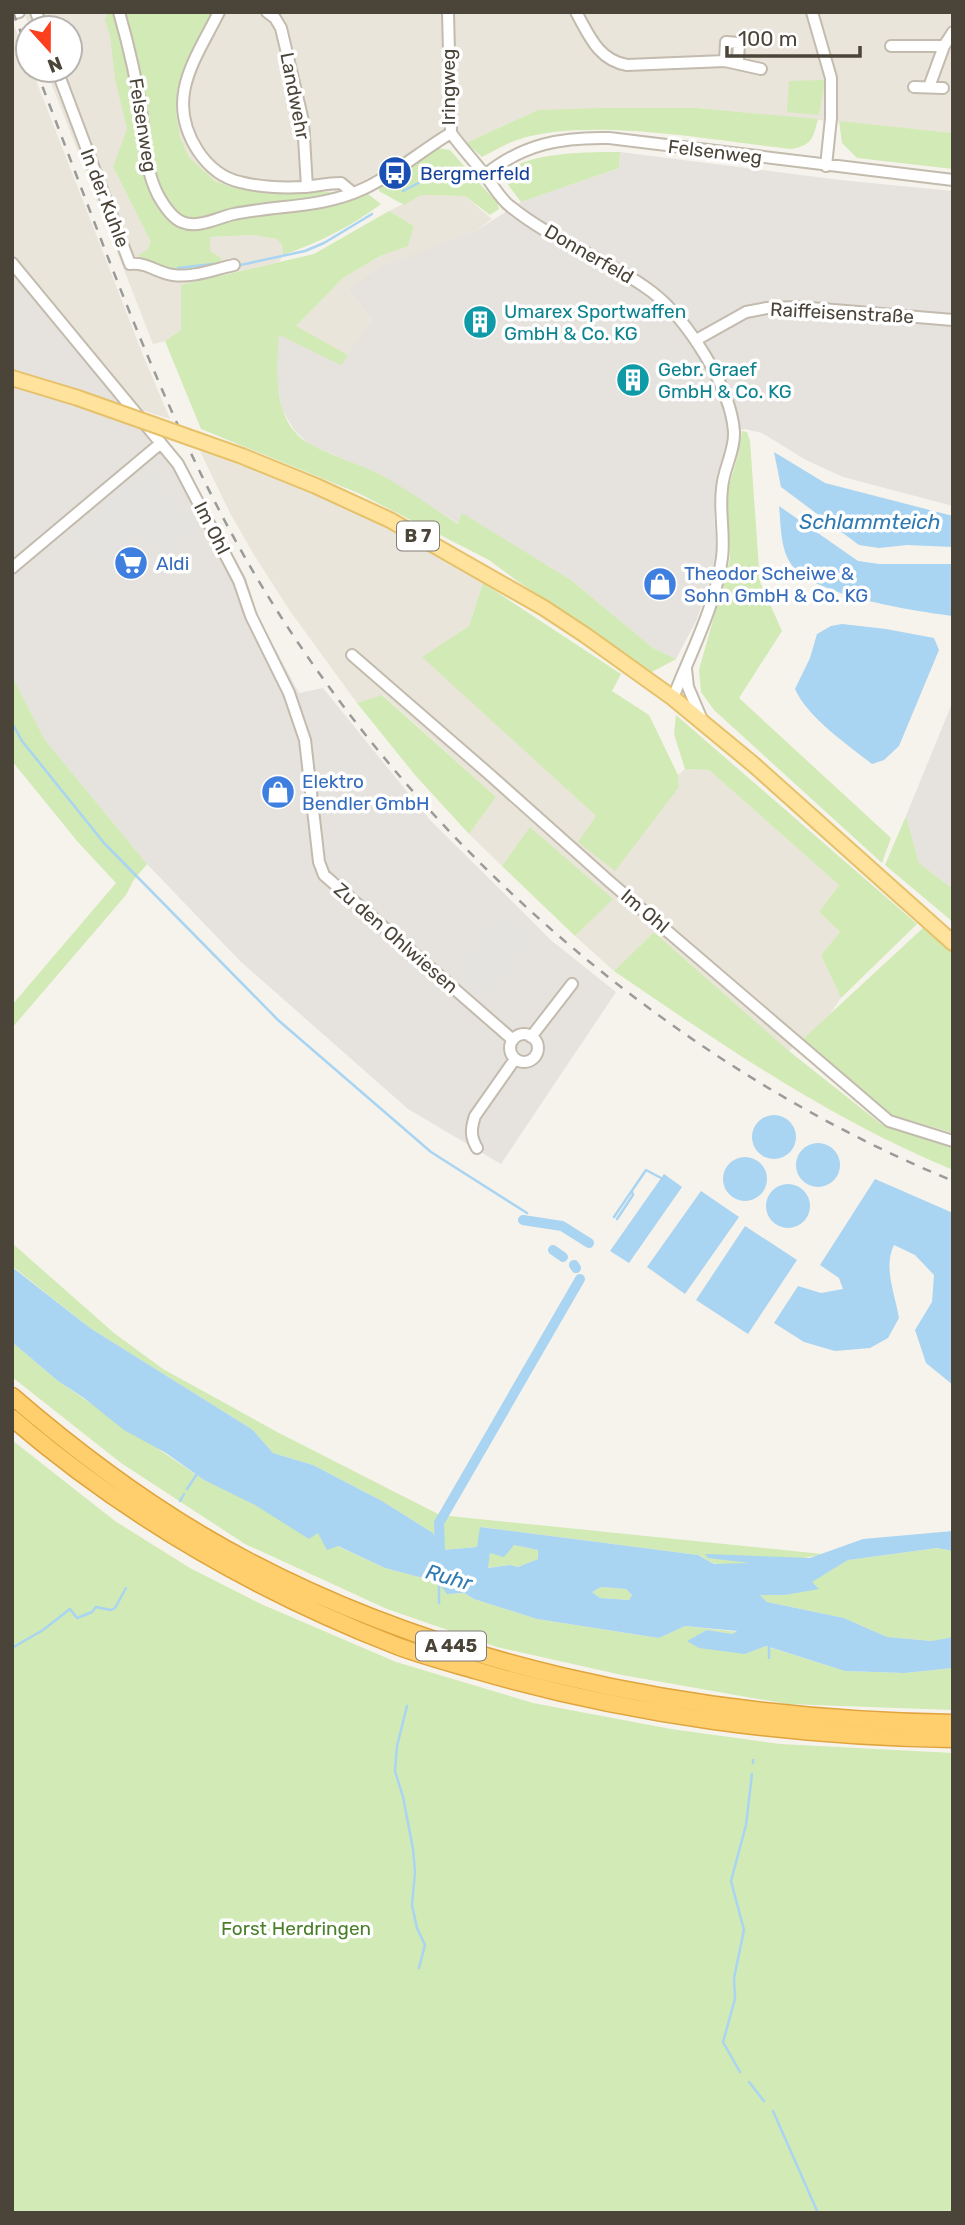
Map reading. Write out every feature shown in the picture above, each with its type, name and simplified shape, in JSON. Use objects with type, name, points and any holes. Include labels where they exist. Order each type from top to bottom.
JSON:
[{"type":"highway","name":"A 445","points":[[12,1396],[53,1432],[121,1483],[201,1535],[310,1591],[446,1644],[517,1665],[598,1684],[719,1704],[832,1716],[953,1723]]},
{"type":"highway","name":"A 445","points":[[12,1418],[114,1498],[195,1550],[292,1601],[399,1647],[595,1700],[715,1720],[829,1733],[953,1740]]},
{"type":"main road","name":"B 7","points":[[12,378],[78,398],[242,456],[316,486],[390,520],[544,608],[673,698],[820,823],[953,943]]},
{"type":"street","points":[[12,14],[19,12]]},
{"type":"street","name":"Felsenweg","points":[[120,12],[132,58],[146,162],[158,195],[170,212],[182,222],[195,224],[234,214],[302,206],[353,193]]},
{"type":"street","points":[[219,12],[186,77],[183,93],[183,116],[192,141],[209,165],[230,179],[252,184],[307,187],[341,183],[353,193]]},
{"type":"street","name":"Landwehr","points":[[267,12],[281,28],[300,109],[307,187]]},
{"type":"street","name":"Iringweg","points":[[353,193],[368,187],[450,133],[448,12]]},
{"type":"street","points":[[576,12],[602,54],[618,64],[725,61],[761,69]]},
{"type":"street","points":[[812,12],[831,78],[831,118],[826,166]]},
{"type":"street","points":[[929,88],[944,46],[953,32]]},
{"type":"street","points":[[725,61],[726,42],[739,43],[738,62]]},
{"type":"street","points":[[891,46],[944,46]]},
{"type":"street","name":"In der Kuhle","points":[[62,84],[130,264],[147,265],[161,273],[176,276],[234,265]]},
{"type":"street","points":[[914,87],[943,88]]},
{"type":"street","name":"Donnerfeld","points":[[450,133],[508,205],[565,242],[624,272],[654,294],[678,317],[696,340],[718,378],[734,432],[722,488],[723,555],[717,585],[673,698]]},
{"type":"street","name":"Felsenweg","points":[[485,175],[503,160],[521,151],[538,145],[588,137],[953,180]]},
{"type":"street","name":"Im Ohl","points":[[12,262],[178,464],[239,581],[251,616],[289,694]]},
{"type":"street","name":"Raiffeisenstraße","points":[[696,340],[737,317],[767,308],[797,307],[953,320]]},
{"type":"street","points":[[12,568],[161,443]]},
{"type":"street","name":"Im Ohl","points":[[352,655],[610,882],[889,1121],[953,1141]]},
{"type":"street","points":[[686,667],[688,687],[703,723]]},
{"type":"street","name":"Zu den Ohlwiesen","points":[[289,694],[305,740],[320,862],[324,875],[513,1040]]},
{"type":"street","points":[[531,1037],[572,984]]},
{"type":"street","points":[[524,1034],[531,1037],[537,1044],[535,1056],[523,1062],[515,1059],[510,1048],[513,1040],[524,1034]]},
{"type":"street","points":[[477,1148],[472,1140],[471,1126],[475,1116],[515,1059]]},
{"type":"shaded area","points":[[24,12],[109,12],[115,79],[128,129],[113,167],[151,242],[147,251],[139,255],[210,251],[209,237],[254,235],[277,239],[282,245],[283,255],[279,262],[181,285],[181,330],[165,341],[153,344],[51,84],[84,84],[84,14]]},
{"type":"shaded area","points":[[213,12],[953,12],[953,133],[696,108],[538,110],[466,143],[456,132],[343,191],[231,187],[215,181],[189,157],[180,137],[176,112],[178,87],[187,62]]},
{"type":"shaded area","points":[[12,20],[14,84],[37,84],[170,419],[138,409],[12,255]]},
{"type":"shaded area","points":[[620,152],[840,180],[953,191],[953,506],[843,477],[806,460],[762,433],[745,429],[731,432],[717,475],[714,516],[716,552],[710,582],[696,621],[676,659],[653,648],[571,580],[463,514],[459,524],[381,475],[309,444],[295,431],[282,410],[275,371],[279,334],[341,364],[372,319],[348,290],[380,267],[476,231],[521,202],[619,168]]},
{"type":"shaded area","points":[[421,195],[465,196],[492,219],[476,231],[436,247],[348,290],[372,319],[348,355],[295,327],[343,278],[380,256],[408,245],[414,226],[389,211]]},
{"type":"shaded area","points":[[12,272],[104,380],[182,463],[246,578],[256,613],[299,693],[323,688],[430,820],[552,941],[616,992],[501,1164],[408,1109],[240,961],[147,864],[45,740],[12,676]]},
{"type":"shaded area","points":[[200,451],[333,502],[427,548],[483,583],[469,626],[423,657],[596,816],[679,787],[678,775],[685,769],[709,770],[839,885],[819,912],[840,932],[821,955],[841,998],[827,1018],[789,1051],[654,932],[614,971],[575,936],[612,899],[531,828],[502,866],[469,834],[496,797],[383,695],[357,703],[290,611],[254,555]]},
{"type":"shaded area","points":[[155,471],[198,531],[163,559],[140,533],[94,571],[69,537],[131,484]]},
{"type":"shaded area","points":[[953,701],[953,889],[919,863],[906,816]]},
{"type":"shaded area","points":[[499,910],[536,939],[496,990],[491,986],[481,998],[455,978],[464,966],[459,961]]},
{"type":"green space","points":[[108,12],[213,12],[187,62],[178,86],[176,112],[180,137],[189,157],[215,181],[231,187],[368,194],[381,204],[334,233],[283,255],[282,245],[277,239],[254,235],[210,237],[210,251],[221,258],[220,265],[178,271],[159,268],[149,263],[138,255],[147,250],[151,242],[113,167],[127,129],[105,20]]},
{"type":"green space","points":[[825,80],[819,115],[787,112],[789,81]]},
{"type":"green space","points":[[696,108],[818,119],[810,140],[791,149],[615,130],[546,133],[513,142],[482,157],[466,143],[538,110]]},
{"type":"green space","points":[[839,121],[953,133],[953,169],[857,158],[842,143]]},
{"type":"green space","points":[[436,148],[450,150],[497,203],[499,209],[490,215],[465,196],[421,195],[404,205],[379,191],[380,183]]},
{"type":"green space","points":[[620,152],[619,168],[521,202],[503,178],[510,169],[538,158],[575,153]]},
{"type":"green space","points":[[389,211],[414,226],[408,246],[380,256],[343,278],[296,326],[348,355],[341,365],[279,335],[279,396],[290,425],[312,445],[381,475],[458,524],[462,513],[571,580],[653,648],[676,659],[652,672],[489,560],[358,493],[201,429],[165,341],[181,330],[181,285],[314,254]]},
{"type":"green space","points":[[742,431],[747,432],[750,441],[760,582],[782,631],[739,698],[891,838],[882,863],[714,710],[701,692],[699,670],[730,559],[727,493]]},
{"type":"green space","points":[[483,583],[621,674],[612,691],[649,715],[678,775],[679,787],[615,871],[578,842],[596,816],[422,657],[469,626]]},
{"type":"green space","points":[[12,676],[45,740],[147,864],[126,895],[12,1028],[12,1005],[116,883],[77,841],[12,761]]},
{"type":"green space","points":[[382,695],[496,797],[469,834],[415,775],[357,703]]},
{"type":"green space","points":[[676,715],[917,924],[841,998],[821,955],[840,932],[819,912],[839,885],[709,770],[685,769],[674,734]]},
{"type":"green space","points":[[906,816],[919,863],[953,889],[953,922],[885,865]]},
{"type":"green space","points":[[530,827],[613,899],[575,936],[502,866]]},
{"type":"green space","points":[[923,928],[953,953],[953,1133],[892,1115],[803,1039]]},
{"type":"green space","points":[[654,932],[789,1051],[881,1124],[953,1148],[953,1170],[821,1105],[614,971]]},
{"type":"green space","points":[[12,1243],[114,1333],[163,1369],[279,1433],[440,1515],[822,1554],[800,1559],[734,1565],[713,1563],[698,1555],[481,1527],[477,1547],[442,1550],[433,1533],[382,1501],[313,1465],[273,1453],[253,1430],[90,1328],[12,1266]]},
{"type":"green space","points":[[12,1342],[58,1381],[204,1480],[318,1533],[337,1546],[385,1568],[438,1582],[448,1594],[464,1593],[474,1599],[537,1619],[659,1638],[685,1626],[739,1632],[733,1634],[707,1630],[745,1654],[765,1646],[845,1671],[905,1673],[953,1668],[953,1710],[787,1704],[622,1675],[497,1647],[387,1609],[245,1544],[121,1463],[12,1377]]},
{"type":"green space","name":"Forst Herdringen","points":[[12,1440],[115,1521],[190,1568],[261,1604],[396,1662],[533,1703],[671,1729],[780,1744],[953,1753],[953,2213],[12,2213]]},
{"type":"green space","points":[[514,1545],[538,1550],[538,1559],[518,1567],[510,1565],[487,1568],[490,1553]]},
{"type":"green space","points":[[937,1548],[953,1551],[953,1637],[933,1641],[887,1637],[844,1618],[767,1602],[759,1594],[785,1595],[818,1588],[811,1582],[848,1560]]},
{"type":"green space","points":[[601,1587],[626,1589],[632,1595],[629,1600],[600,1598],[592,1592]]},
{"type":"water","name":"Schlammteich","points":[[774,452],[825,483],[953,516],[953,547],[907,545],[879,548],[859,545],[781,487]]},
{"type":"water","name":"Schlammteich","points":[[779,506],[858,561],[879,564],[953,564],[953,616],[866,600],[820,585],[802,575],[787,558]]},
{"type":"water","points":[[842,624],[934,638],[939,650],[899,746],[884,760],[872,764],[818,720],[795,689],[810,658],[817,634],[831,626]]},
{"type":"water","points":[[774,1115],[789,1122],[796,1137],[789,1152],[774,1159],[759,1152],[752,1137],[759,1122]]},
{"type":"water","points":[[818,1143],[833,1150],[840,1165],[833,1180],[818,1187],[803,1180],[796,1165],[803,1150]]},
{"type":"water","points":[[745,1157],[760,1164],[767,1179],[760,1194],[745,1201],[730,1194],[723,1179],[730,1164]]},
{"type":"water","points":[[664,1174],[682,1187],[629,1263],[610,1251]]},
{"type":"water","points":[[875,1179],[953,1213],[953,1385],[926,1363],[915,1330],[932,1302],[934,1275],[915,1255],[894,1245],[890,1271],[899,1318],[888,1338],[870,1348],[835,1351],[804,1342],[774,1323],[798,1286],[821,1293],[843,1289],[839,1278],[820,1265]]},
{"type":"water","points":[[788,1184],[803,1191],[810,1206],[803,1221],[788,1228],[773,1221],[766,1206],[773,1191]]},
{"type":"water","points":[[701,1191],[739,1217],[685,1294],[647,1267]]},
{"type":"water","points":[[745,1226],[797,1260],[748,1334],[696,1300]]},
{"type":"water","points":[[12,1267],[90,1328],[253,1430],[273,1453],[313,1465],[382,1501],[433,1533],[442,1550],[477,1547],[480,1527],[698,1555],[714,1564],[750,1563],[708,1558],[705,1554],[810,1558],[863,1539],[953,1531],[953,1551],[937,1548],[848,1560],[812,1582],[819,1589],[785,1595],[760,1595],[767,1602],[844,1618],[887,1637],[932,1641],[953,1637],[953,1668],[905,1673],[845,1671],[766,1646],[745,1654],[699,1648],[687,1641],[707,1630],[733,1634],[737,1631],[685,1626],[659,1638],[537,1619],[474,1599],[464,1593],[447,1594],[438,1582],[385,1568],[338,1546],[327,1550],[318,1533],[309,1539],[255,1505],[204,1480],[166,1453],[124,1430],[58,1381],[12,1342]],"holes":[[[514,1545],[538,1550],[538,1559],[518,1567],[510,1565],[488,1568],[490,1553],[504,1557]],[[601,1587],[626,1589],[632,1595],[629,1600],[600,1598],[592,1592]]]},
{"type":"waterway","points":[[403,191],[440,172]]},
{"type":"waterway","points":[[236,266],[305,251],[324,243],[372,214]]},
{"type":"waterway","points":[[178,268],[213,264],[217,266]]},
{"type":"waterway","points":[[12,723],[22,741],[104,843],[278,1020],[431,1152],[527,1213]]},
{"type":"waterway","points":[[614,1217],[646,1170],[661,1178]]},
{"type":"waterway","points":[[617,1219],[633,1195],[632,1192]]},
{"type":"waterway","points":[[523,1220],[562,1226],[589,1243]]},
{"type":"waterway","points":[[553,1250],[563,1257]]},
{"type":"waterway","points":[[440,1551],[439,1523],[580,1279]]},
{"type":"waterway","points":[[187,1489],[197,1474]]},
{"type":"waterway","points":[[180,1501],[184,1494]]},
{"type":"waterway","points":[[439,1579],[439,1603]]},
{"type":"waterway","points":[[12,1648],[43,1630],[70,1609],[77,1618],[92,1612],[96,1607],[111,1610],[115,1608],[126,1588]]},
{"type":"waterway","points":[[769,1647],[769,1658]]},
{"type":"waterway","name":"Ruhr","points":[[811,1648],[841,1659],[870,1661]]},
{"type":"waterway","points":[[407,1706],[397,1746],[395,1771],[413,1849],[415,1872],[412,1905],[417,1928],[425,1945],[419,1968]]},
{"type":"waterway","points":[[740,2072],[723,2042],[735,1999],[734,1978],[744,1930],[731,1881],[746,1825],[752,1774]]},
{"type":"waterway","points":[[749,2082],[764,2101]]},
{"type":"waterway","points":[[773,2111],[818,2213]]},
{"type":"railway","points":[[41,84],[143,345],[217,506],[280,615],[353,719],[435,816],[526,907],[624,989],[729,1063],[839,1127],[953,1181]]},
{"type":"place","name":"Bergmerfeld","points":[[395,173]]},
{"type":"place","name":"Umarex Sportwaffen GmbH & Co. KG","points":[[480,322]]},
{"type":"place","name":"Gebr. Graef GmbH & Co. KG","points":[[633,380]]},
{"type":"place","name":"Aldi","points":[[131,563]]},
{"type":"place","name":"Theodor Scheiwe & Sohn GmbH & Co. KG","points":[[660,584]]},
{"type":"place","name":"Elektro Bendler GmbH","points":[[278,792]]}]
